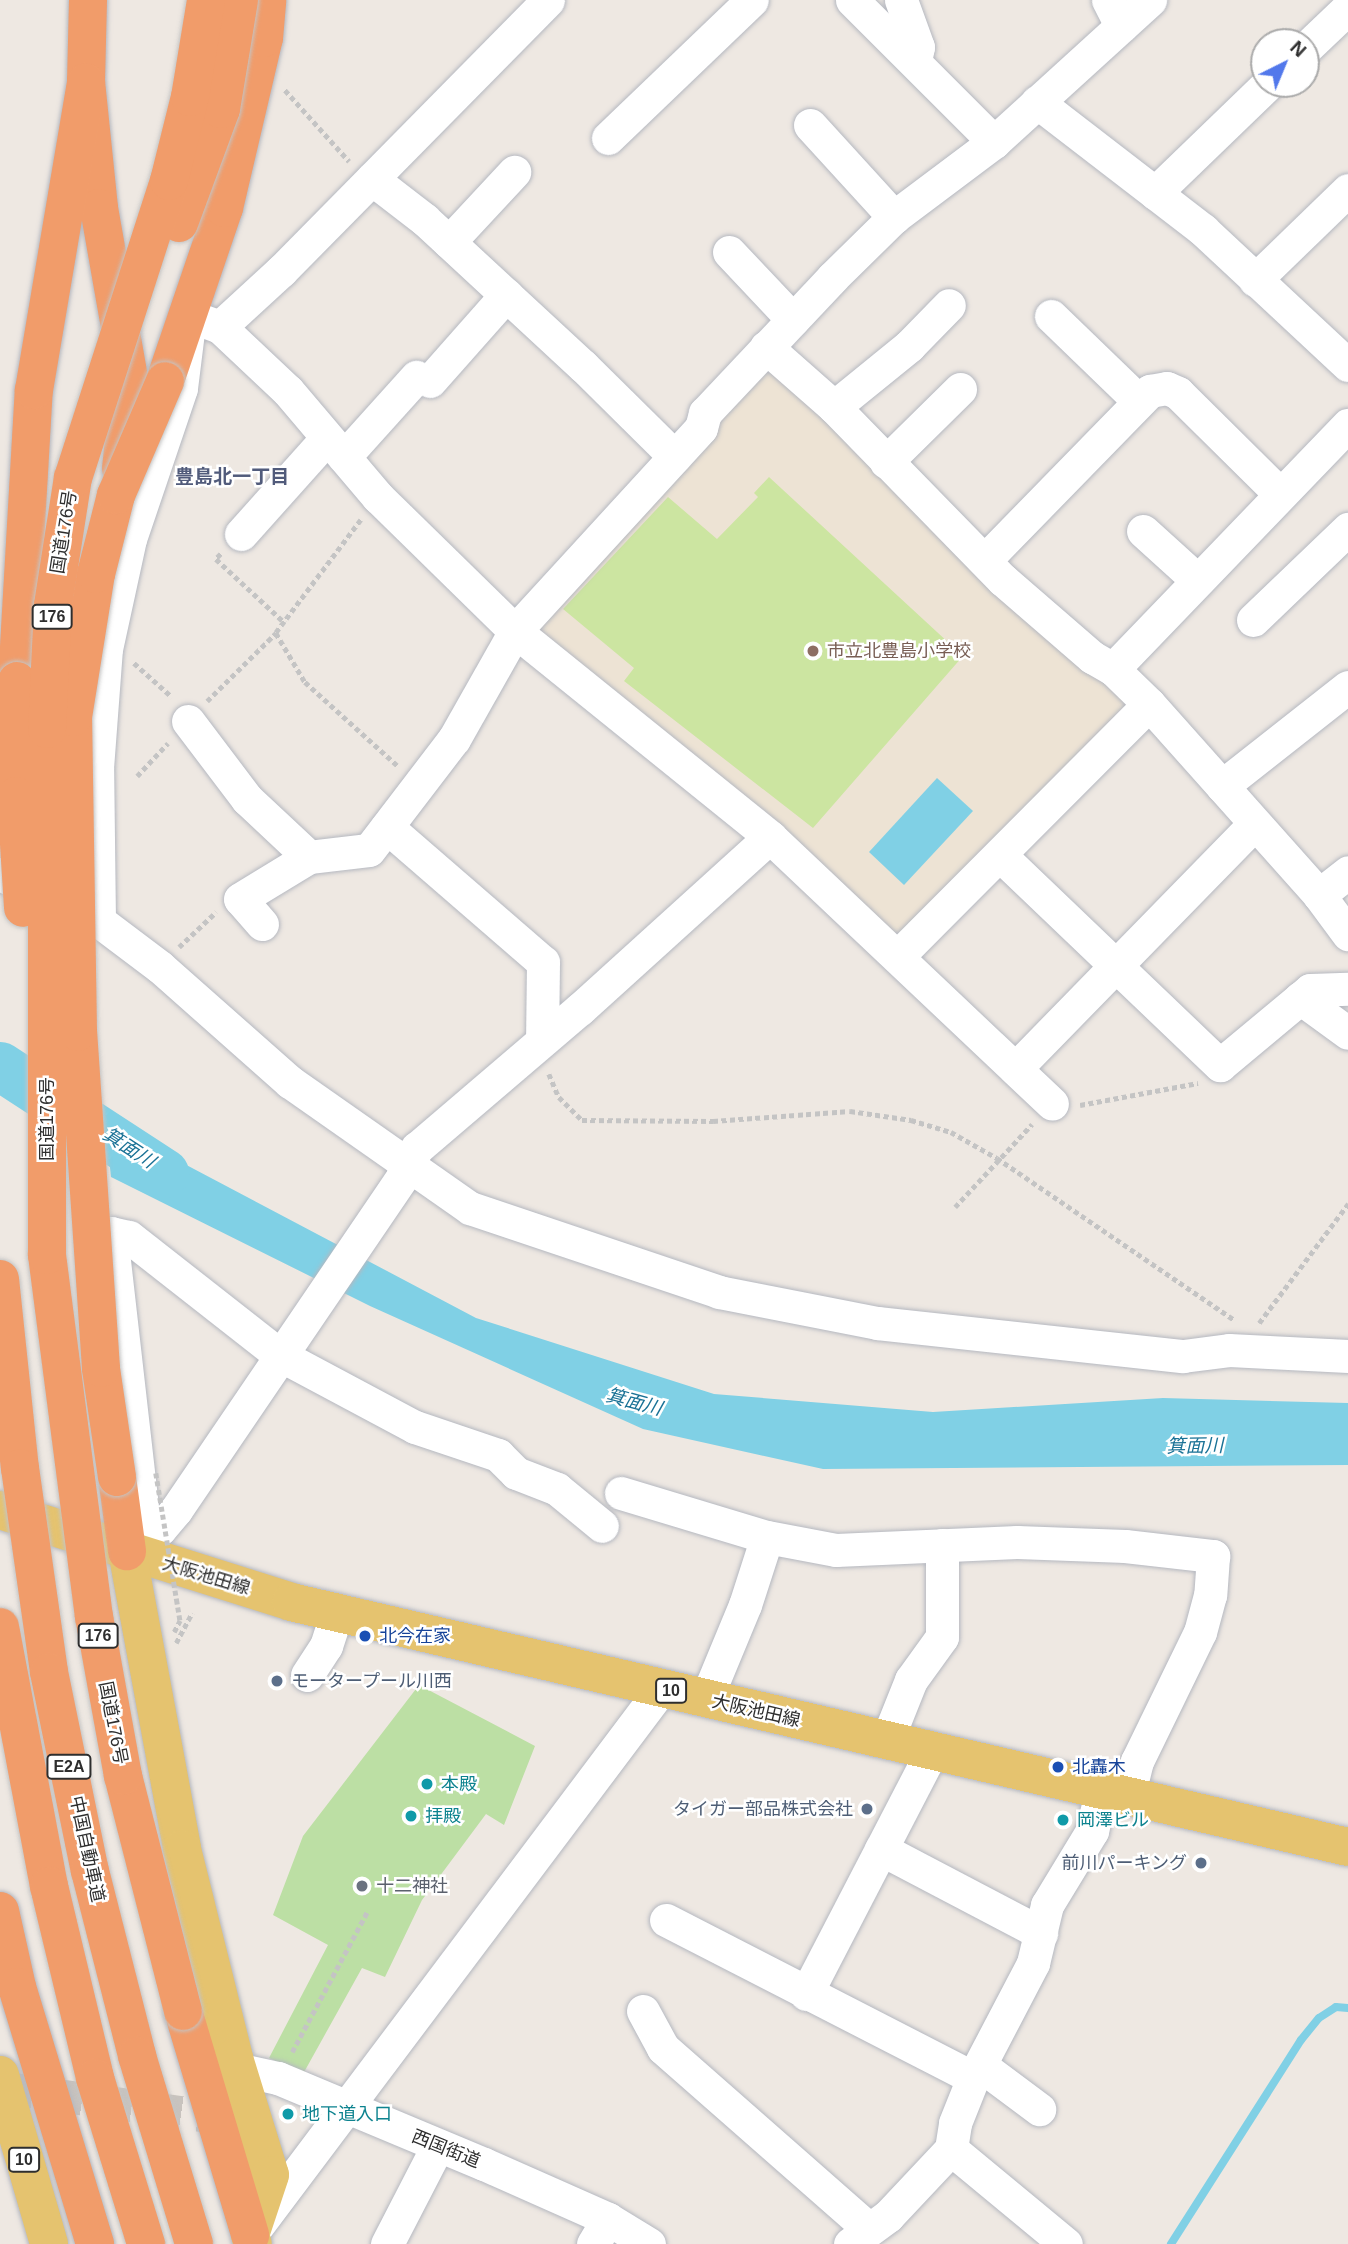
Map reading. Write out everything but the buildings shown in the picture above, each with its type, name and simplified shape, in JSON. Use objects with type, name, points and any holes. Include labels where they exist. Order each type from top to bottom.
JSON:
[{"type":"highway","points":[[88,0],[86,82],[99,208],[147,382]]},
{"type":"highway","name":"国道176号","points":[[206,0],[190,97],[169,181],[92,414],[74,478],[53,605],[47,729],[47,1255],[94,1617],[123,1776],[183,2011],[250,2242]]},
{"type":"highway","points":[[92,414],[193,191],[221,109],[239,0]]},
{"type":"highway","points":[[127,1551],[136,1475],[101,1368],[87,1198],[72,793],[74,716],[82,648],[116,495],[147,382],[205,321],[224,208],[264,38],[267,0]]},
{"type":"highway","points":[[47,1255],[16,810],[17,681],[34,390],[86,82]]},
{"type":"highway","name":"中国自動車道","points":[[0,1279],[20,1468],[52,1685],[90,1871],[137,2056],[194,2244]]},
{"type":"highway","name":"E2A","points":[[0,1627],[49,1885],[95,2078],[146,2244]]},
{"type":"highway","points":[[0,1910],[17,1987],[95,2244]]},
{"type":"main road","name":"大阪池田線","points":[[0,1510],[337,1613],[1348,1847]]},
{"type":"main road","points":[[127,1551],[182,1849],[237,2069],[270,2175],[250,2242]]},
{"type":"main road","name":"10","points":[[0,2075],[49,2244]]},
{"type":"street","points":[[99,921],[97,768],[106,649],[130,539],[205,321],[370,181],[548,0]]},
{"type":"street","points":[[608,138],[752,0]]},
{"type":"street","points":[[852,0],[994,142]]},
{"type":"street","points":[[901,0],[918,47],[915,61]]},
{"type":"street","points":[[262,924],[240,899],[309,857],[369,850],[454,739],[515,631],[701,428],[705,412],[766,348],[894,217],[994,142],[1037,102],[1114,13],[1150,0]]},
{"type":"street","points":[[1320,35],[1348,8]]},
{"type":"street","points":[[1155,193],[1253,98]]},
{"type":"street","points":[[1037,102],[1203,230],[1348,365]]},
{"type":"street","points":[[810,125],[894,217]]},
{"type":"street","points":[[449,242],[514,172]]},
{"type":"street","points":[[370,181],[449,242],[675,457]]},
{"type":"street","points":[[1255,279],[1348,190]]},
{"type":"street","points":[[729,252],[793,320]]},
{"type":"street","points":[[242,534],[335,448],[423,379],[506,295]]},
{"type":"street","points":[[834,407],[909,346],[949,305]]},
{"type":"street","points":[[1051,316],[1138,400]]},
{"type":"street","points":[[205,321],[288,391],[378,497],[515,631],[770,837],[899,955],[1052,1104]]},
{"type":"street","points":[[766,348],[834,407],[1022,597],[1091,657],[1113,668],[1149,704],[1319,895],[1348,934]]},
{"type":"street","points":[[986,559],[1138,400],[1150,391],[1167,388],[1178,393],[1279,493]]},
{"type":"street","points":[[886,462],[960,389]]},
{"type":"street","points":[[1113,668],[1279,493],[1341,446]]},
{"type":"street","points":[[1253,620],[1348,529]]},
{"type":"street","points":[[1143,530],[1197,580]]},
{"type":"street","points":[[1222,786],[1348,687]]},
{"type":"street","points":[[899,955],[1002,856],[1149,704]]},
{"type":"street","points":[[188,721],[247,799],[309,857]]},
{"type":"street","points":[[1016,1068],[1254,824]]},
{"type":"street","points":[[387,827],[543,962],[539,1042]]},
{"type":"street","points":[[127,1551],[160,1529],[184,1497],[417,1148],[770,837]]},
{"type":"street","points":[[1002,856],[1220,1065],[1310,990],[1348,989]]},
{"type":"street","points":[[1319,895],[1348,872]]},
{"type":"street","points":[[0,874],[99,921],[160,967],[290,1082],[409,1162],[470,1208],[719,1292],[877,1323],[1183,1356],[1229,1350],[1348,1356]]},
{"type":"street","points":[[1300,998],[1348,1034]]},
{"type":"street","points":[[184,1497],[157,1497],[136,1475],[111,1233],[129,1237],[278,1354],[415,1427],[498,1455],[516,1473],[557,1489],[603,1526]]},
{"type":"street","points":[[621,1493],[767,1538],[836,1550],[942,1545],[1114,1545],[1213,1556],[1210,1595],[1200,1632],[1137,1761],[1047,1905],[1033,1963],[977,2071],[955,2123],[951,2148],[888,2216],[858,2235],[663,2048],[643,2011]]},
{"type":"street","points":[[706,1699],[746,1605],[767,1538]]},
{"type":"street","points":[[887,1740],[911,1680],[942,1637],[942,1545]]},
{"type":"street","points":[[307,1675],[326,1646],[337,1613]]},
{"type":"street","points":[[250,2242],[661,1689]]},
{"type":"street","points":[[806,1994],[932,1751]]},
{"type":"street","points":[[881,1849],[1041,1933]]},
{"type":"street","points":[[666,1920],[806,1994],[977,2071],[1039,2109]]},
{"type":"street","name":"西国街道","points":[[237,2069],[278,2078],[438,2147],[601,2231],[649,2244]]},
{"type":"street","points":[[387,2244],[438,2147]]},
{"type":"street","points":[[951,2148],[1066,2244]]},
{"type":"path","points":[[277,83],[370,181]]},
{"type":"path","points":[[378,497],[276,633],[304,682],[418,783]]},
{"type":"path","points":[[242,534],[216,559],[285,623]]},
{"type":"path","points":[[106,649],[122,653],[178,702],[188,721]]},
{"type":"path","points":[[160,967],[199,925],[231,900],[240,899]]},
{"type":"path","points":[[539,1042],[559,1097],[582,1120],[713,1121],[850,1111],[911,1120],[951,1132],[997,1158],[1242,1325]]},
{"type":"path","points":[[1252,1331],[1348,1204]]},
{"type":"path","points":[[136,1475],[180,1620]]},
{"type":"path","points":[[186,1623],[192,1613]]},
{"type":"path","points":[[278,2078],[367,1912]]},
{"type":"shaded area","name":"市立北豊島小学校","points":[[761,364],[778,370],[1130,700],[900,939],[537,638],[534,622]]},
{"type":"green space","points":[[769,477],[963,656],[813,828],[624,681],[634,668],[563,609],[668,497],[717,539],[758,497],[754,493]]},
{"type":"green space","name":"十二神社","points":[[419,1685],[535,1746],[504,1825],[486,1814],[422,1900],[385,1977],[362,1968],[303,2074],[269,2058],[328,1945],[273,1915],[303,1836]]},
{"type":"water","points":[[937,778],[973,811],[904,885],[869,852]]},
{"type":"water","points":[[105,1122],[476,1318],[714,1394],[933,1412],[1163,1398],[1348,1403],[1348,1465],[823,1469],[643,1429],[370,1306],[111,1177]]},
{"type":"waterway","name":"箕面川","points":[[0,1066],[164,1173]]},
{"type":"waterway","points":[[1171,2244],[1301,2040],[1319,2018],[1336,2007],[1348,2008]]},
{"type":"tunnel","points":[[0,2087],[239,2120]]},
{"type":"place","name":"市立北豊島小学校","points":[[813,651]]},
{"type":"place","name":"北今在家","points":[[365,1636]]},
{"type":"place","name":"モータープール川西","points":[[277,1681]]},
{"type":"place","name":"北轟木","points":[[1058,1767]]},
{"type":"place","name":"本殿","points":[[427,1784]]},
{"type":"place","name":"タイガー部品株式会社","points":[[867,1809]]},
{"type":"place","name":"拝殿","points":[[411,1816]]},
{"type":"place","name":"岡澤ビル","points":[[1063,1820]]},
{"type":"place","name":"前川パーキング","points":[[1201,1863]]},
{"type":"place","name":"十二神社","points":[[362,1886]]},
{"type":"place","name":"地下道入口","points":[[288,2114]]},
{"type":"district","name":"豊島北一丁目","points":[[232,477]]}]
